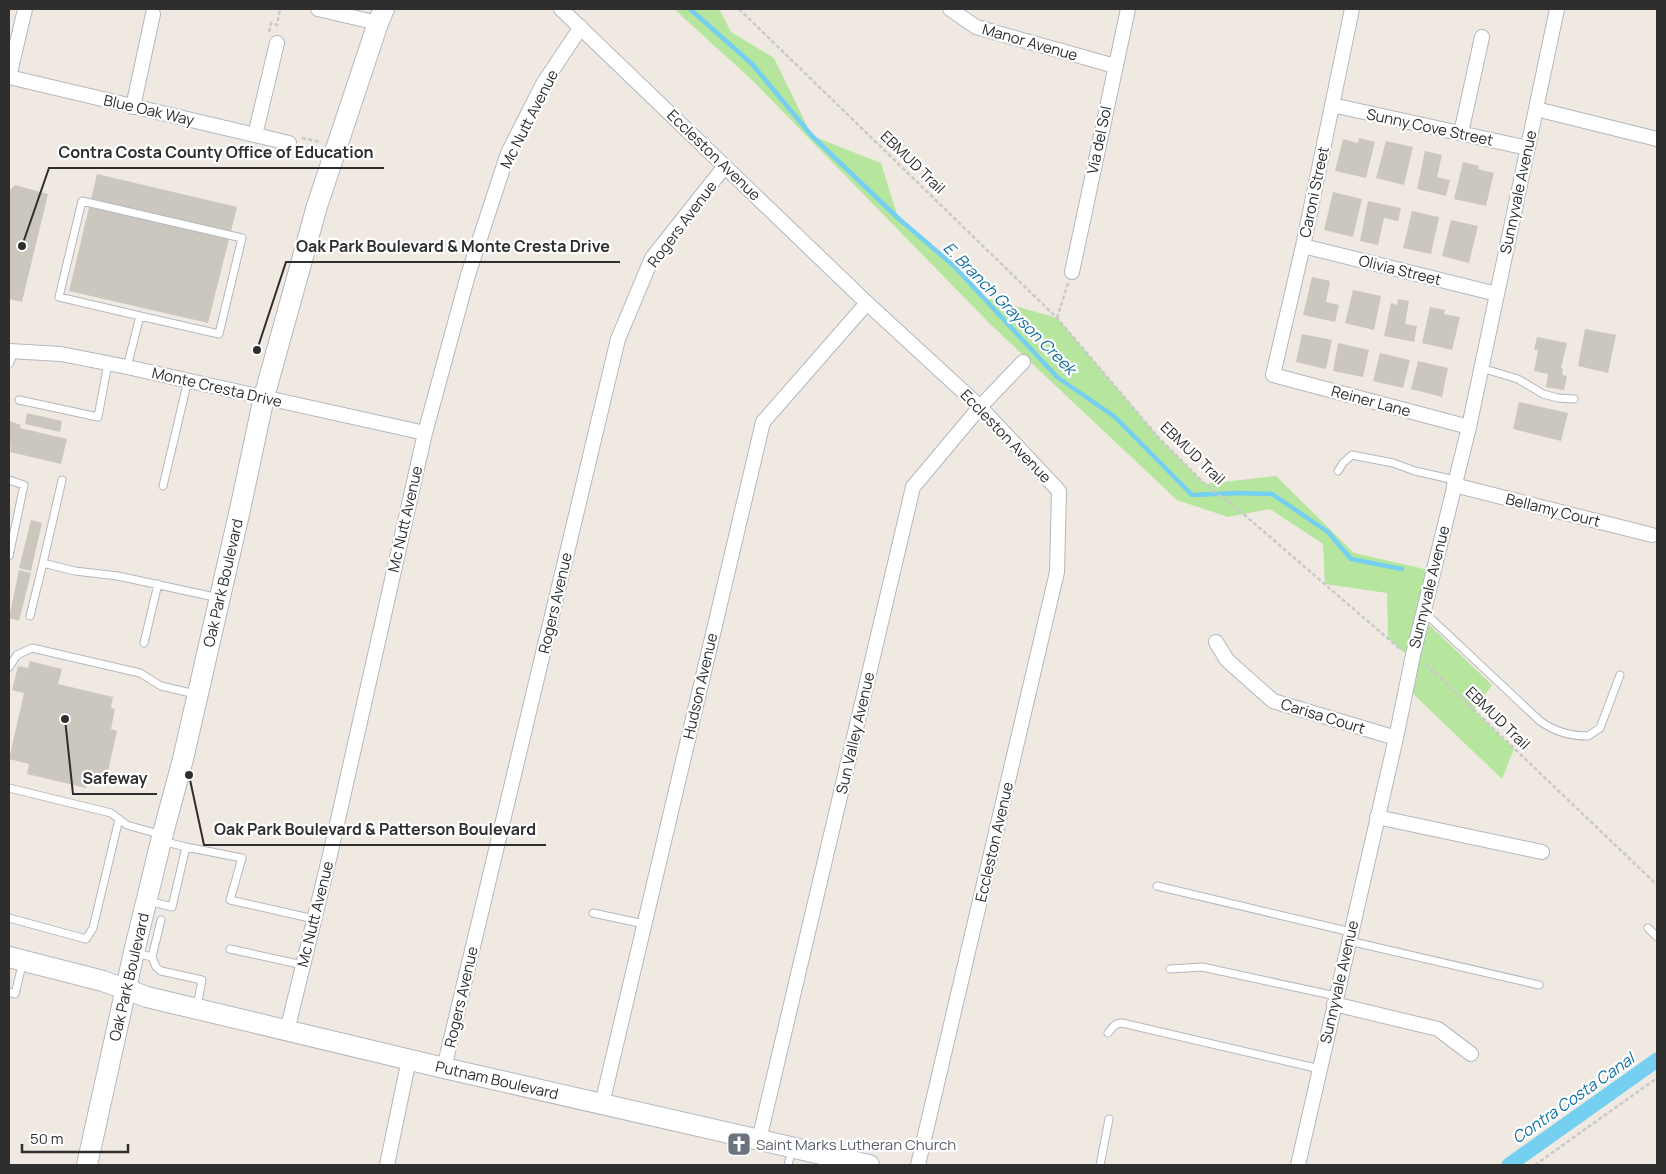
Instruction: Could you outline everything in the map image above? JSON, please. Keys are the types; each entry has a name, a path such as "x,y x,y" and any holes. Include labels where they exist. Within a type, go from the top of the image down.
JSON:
{"street":[{"path":"9,77 25,9"},
{"path":"318,9 381,16"},
{"name":"Eccleston Avenue","path":"561,9 867,303 980,407 1059,491 1057,572 918,1165"},
{"name":"Manor Avenue","path":"950,9 976,27 1115,66"},
{"name":"Via del Sol","path":"1072,272 1128,9"},
{"name":"Caroni Street","path":"1273,376 1303,246 1352,9"},
{"name":"Sunnyvale Avenue","path":"1298,1165 1396,738 1413,655 1469,427 1556,9"},
{"path":"133,107 153,14"},
{"name":"Oak Park Boulevard","path":"87,1165 126,990 143,955 146,900 183,759 264,398 317,206 381,16"},
{"name":"Mc Nutt Avenue","path":"287,1031 425,433 468,275 508,153 543,84 581,27"},
{"path":"1461,133 1482,36"},
{"path":"255,135 277,43"},
{"name":"Blue Oak Way","path":"9,77 289,143"},
{"name":"Sunny Cove Street","path":"1332,105 1527,148"},
{"path":"1536,110 1657,140"},
{"name":"Rogers Avenue","path":"444,1068 618,339 652,258 725,166"},
{"name":"Olivia Street","path":"1303,246 1497,294"},
{"name":"Hudson Avenue","path":"602,1104 763,422 867,303"},
{"name":"Monte Cresta Drive","path":"12,350 61,354 108,363 425,433"},
{"name":"Sun Valley Avenue","path":"759,1140 913,487 980,407 1022,362"},
{"name":"Reiner Lane","path":"1273,376 1469,427"},
{"name":"Bellamy Court","path":"1455,483 1652,536"},
{"name":"Carisa Court","path":"1216,642 1226,660 1273,701 1396,738"},
{"path":"1377,818 1542,852"},
{"name":"Putnam Boulevard","path":"16,959 103,981 147,997 196,1009 759,1140 790,1156 869,1165"},
{"path":"1335,1000 1438,1029 1470,1054"},
{"path":"388,1165 409,1059"}],"lane":[{"path":"82,201 242,238 219,334 140,316 60,297 82,201"},
{"path":"127,367 140,316"},
{"path":"9,364 12,350"},
{"path":"19,400 98,417 108,363"},
{"path":"1481,368 1518,379 1543,394 1558,398 1574,399"},
{"path":"163,486 188,380"},
{"path":"1338,471 1343,463 1352,455 1393,463 1455,483"},
{"path":"9,480 24,485 12,524 9,556"},
{"path":"30,616 62,480"},
{"path":"43,563 75,571 118,576 220,598"},
{"path":"144,643 158,584"},
{"path":"1424,611 1540,721 1551,729 1562,733 1588,736 1600,728 1620,675"},
{"path":"9,667 17,655 32,648 140,674 161,686 197,695"},
{"path":"9,788 111,813 127,825 186,847 242,858 230,900 314,919"},
{"path":"9,918 86,939 93,928 119,819"},
{"path":"146,900 172,907 186,847"},
{"path":"1157,886 1539,984"},
{"path":"593,913 644,924"},
{"path":"161,920 143,955 161,971 202,980 196,1009"},
{"path":"1648,928 1657,937"},
{"path":"230,949 303,965"},
{"path":"9,992 15,994 16,959"},
{"path":"1170,969 1202,967 1335,1000"},
{"path":"1108,1033 1118,1023 1122,1023 1320,1069"},
{"path":"1100,1165 1109,1119"}],"path":[{"path":"277,43 268,36 271,24 277,25 280,9"},
{"name":"EBMUD Trail","path":"739,9 1057,318 1159,438 1205,484 1241,512 1403,652 1420,658 1657,885"},
{"path":"289,143 292,136 336,148"},
{"path":"1057,318 1072,272"},
{"path":"1535,1165 1657,1078"}],"green space":[{"path":"674,9 719,9 731,32 774,58 812,136 881,163 898,218 954,266 983,297 1057,318 1159,438 1205,484 1276,476 1354,553 1433,571 1422,618 1492,685 1474,710 1514,749 1502,779 1408,689 1413,655 1403,652 1388,638 1387,593 1325,584 1323,544 1270,509 1228,517 1177,500 990,324 752,80"}],"building":[{"path":"1359,138 1375,142 1366,178 1335,171 1343,139 1358,143"},
{"path":"1386,141 1413,147 1404,185 1376,178"},
{"path":"1425,151 1442,155 1437,177 1450,180 1446,196 1417,189"},
{"path":"1463,162 1479,166 1478,169 1494,173 1486,206 1454,199"},
{"path":"97,174 237,207 208,323 69,291"},
{"path":"15,185 48,194 22,302 9,299 9,191"},
{"path":"1333,192 1362,199 1353,237 1324,230"},
{"path":"1368,201 1401,208 1398,221 1384,218 1378,245 1360,241"},
{"path":"1412,211 1439,217 1431,254 1403,248"},
{"path":"1451,220 1478,226 1469,263 1442,256"},
{"path":"1312,277 1330,281 1326,302 1339,305 1335,322 1303,315"},
{"path":"1353,290 1381,296 1374,330 1345,323"},
{"path":"1398,299 1409,301 1405,324 1417,326 1414,342 1384,336 1391,303 1397,305"},
{"path":"1430,307 1445,310 1444,314 1460,317 1452,350 1422,343"},
{"path":"1585,329 1616,335 1608,373 1578,366"},
{"path":"1302,334 1332,340 1326,369 1296,362"},
{"path":"1537,337 1567,343 1561,368 1563,369 1562,375 1567,376 1564,390 1546,387 1548,374 1534,371 1538,350 1534,350"},
{"path":"1338,343 1369,350 1363,377 1333,371"},
{"path":"1380,353 1410,360 1403,388 1373,381"},
{"path":"1418,361 1448,368 1442,397 1411,389"},
{"path":"1519,402 1568,413 1561,441 1513,429"},
{"path":"27,413 62,421 60,432 25,424"},
{"path":"9,421 21,425 20,428 67,439 61,464 10,452"},
{"path":"31,520 42,523 31,571 19,568"},
{"path":"19,570 31,573 19,621 9,618"},
{"path":"30,661 62,669 58,684 113,697 111,708 115,709 111,729 117,731 106,780 89,776 86,788 27,774 29,764 9,759 24,693 12,690 18,666 28,668"}],"waterway":[{"name":"E. Branch Grayson Creek","path":"690,9 752,64 812,136 898,218 954,266 1057,377 1115,417 1192,495 1272,494 1328,532 1351,559 1402,569"},
{"name":"Contra Costa Canal","path":"1509,1165 1657,1060"}],"place":[{"name":"Contra Costa County Office of Education","path":"22,246"},
{"name":"Oak Park Boulevard & Monte Cresta Drive","path":"257,350"},
{"name":"Safeway","path":"65,719"},
{"name":"Oak Park Boulevard & Patterson Boulevard","path":"189,775"},
{"name":"Saint Marks Lutheran Church","path":"739,1144"}]}
